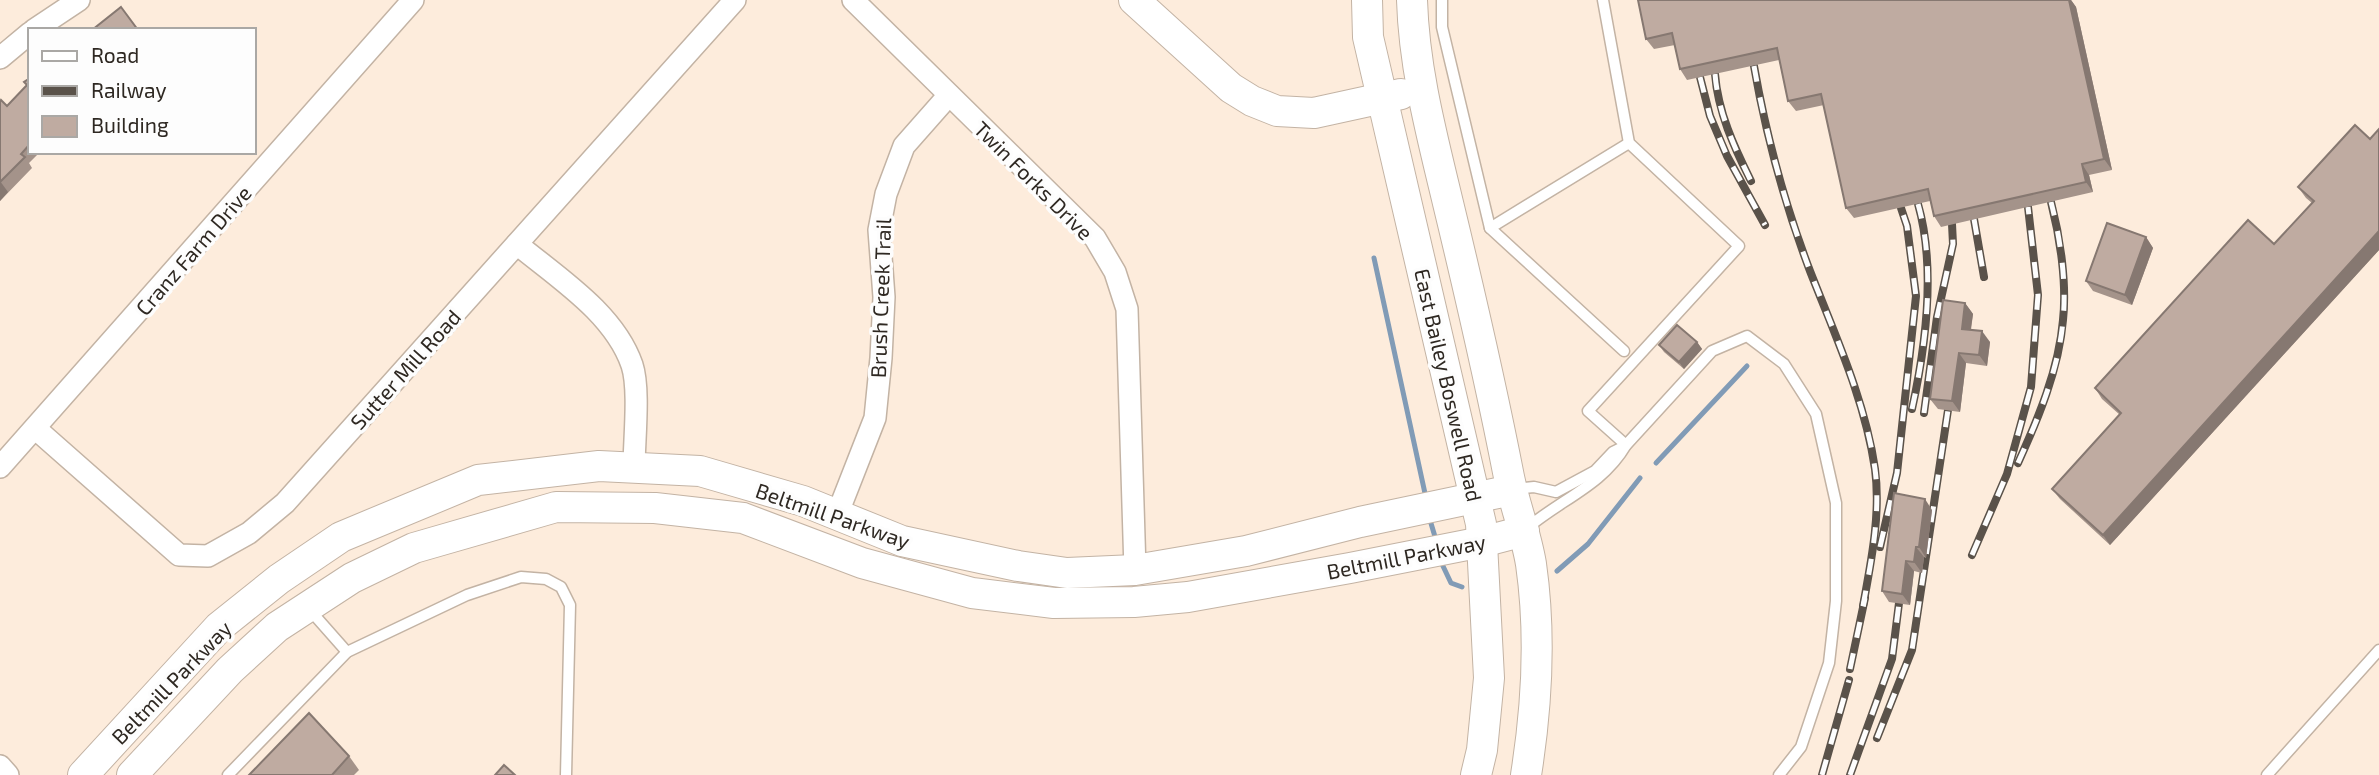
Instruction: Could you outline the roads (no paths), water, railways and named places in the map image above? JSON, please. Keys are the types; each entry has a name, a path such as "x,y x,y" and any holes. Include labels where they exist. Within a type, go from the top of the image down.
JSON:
{"street":[{"path":"37,28 79,0"},
{"name":"Cranz Farm Drive","path":"0,467 413,0"},
{"name":"Sutter Mill Road","path":"36,429 179,555 208,556 249,534 285,503 735,0"},
{"name":"Twin Forks Drive","path":"853,0 876,8 949,95 1095,238 1115,272 1126,309 1135,570"},
{"path":"1134,0 1231,88 1252,101 1277,111 1314,113 1422,90"},
{"name":"East Bailey Boswell Road","path":"1367,0 1368,37 1476,498 1482,542 1489,678 1482,750 1476,775"},
{"name":"East Bailey Boswell Road","path":"1412,0 1422,90 1493,393 1512,490 1531,563 1536,639 1534,716 1526,775"},
{"path":"0,58 28,35"},
{"name":"Brush Creek Trail","path":"838,514 875,418 884,297 879,230 886,194 904,146 949,95"},
{"path":"517,244 592,306 620,340 633,367 635,399 631,508"},
{"name":"Beltmill Parkway","path":"83,775 219,627 286,575 341,537 478,480 599,467 700,471 803,500 902,541 1018,566 1067,573 1135,570 1246,551 1360,522 1512,490"},
{"name":"Beltmill Parkway","path":"132,775 230,670 277,627 352,578 414,548 556,507 655,508 743,518 862,563 972,593 1054,603 1134,602 1252,586 1482,542 1524,531"},
{"path":"824,548 838,514"},
{"path":"1134,602 1135,570"},
{"path":"286,575 307,607"},
{"path":"0,766 8,775"}],"lane":[{"path":"1442,0 1441,27 1490,228 1624,351"},
{"path":"1602,0 1629,143 1739,246 1588,411 1626,445"},
{"path":"1490,228 1629,143"},
{"path":"1524,531 1541,516 1602,477 1626,445 1712,351 1747,335 1784,364 1816,414 1836,503 1836,601 1829,663 1801,747 1779,775"},
{"path":"1512,490 1534,487 1556,492 1595,471 1613,452 1626,445"},
{"path":"228,775 347,652 467,595 521,577 546,579 561,587 570,605 566,775"},
{"path":"307,607 347,652"},
{"path":"2267,775 2379,649"}],"waterway":[{"path":"1374,258 1426,498"},
{"path":"1656,463 1747,366"},
{"path":"1557,571 1588,544 1640,478"},
{"path":"1430,520 1436,540"},
{"path":"1442,564 1451,583 1462,587"}],"railway":[{"path":"1754,66 1784,195 1848,368 1870,443 1877,503 1863,606"},
{"path":"1715,74 1723,116 1751,181"},
{"path":"1700,77 1710,116 1727,156 1765,225"},
{"path":"2018,463 2047,393 2061,338 2063,276 2051,202"},
{"path":"1912,409 1925,333 1928,280 1927,254 1918,204"},
{"path":"1972,555 2007,474 2031,387 2038,295 2028,207"},
{"path":"1880,547 1897,473 1916,296 1907,226 1901,208"},
{"path":"1974,219 1984,277"},
{"path":"1924,413 1937,317 1953,244 1952,224"},
{"path":"1877,738 1912,650 1948,410"},
{"path":"1850,669 1865,598"},
{"path":"1850,775 1892,659 1899,603"},
{"path":"1822,775 1849,680"}]}
